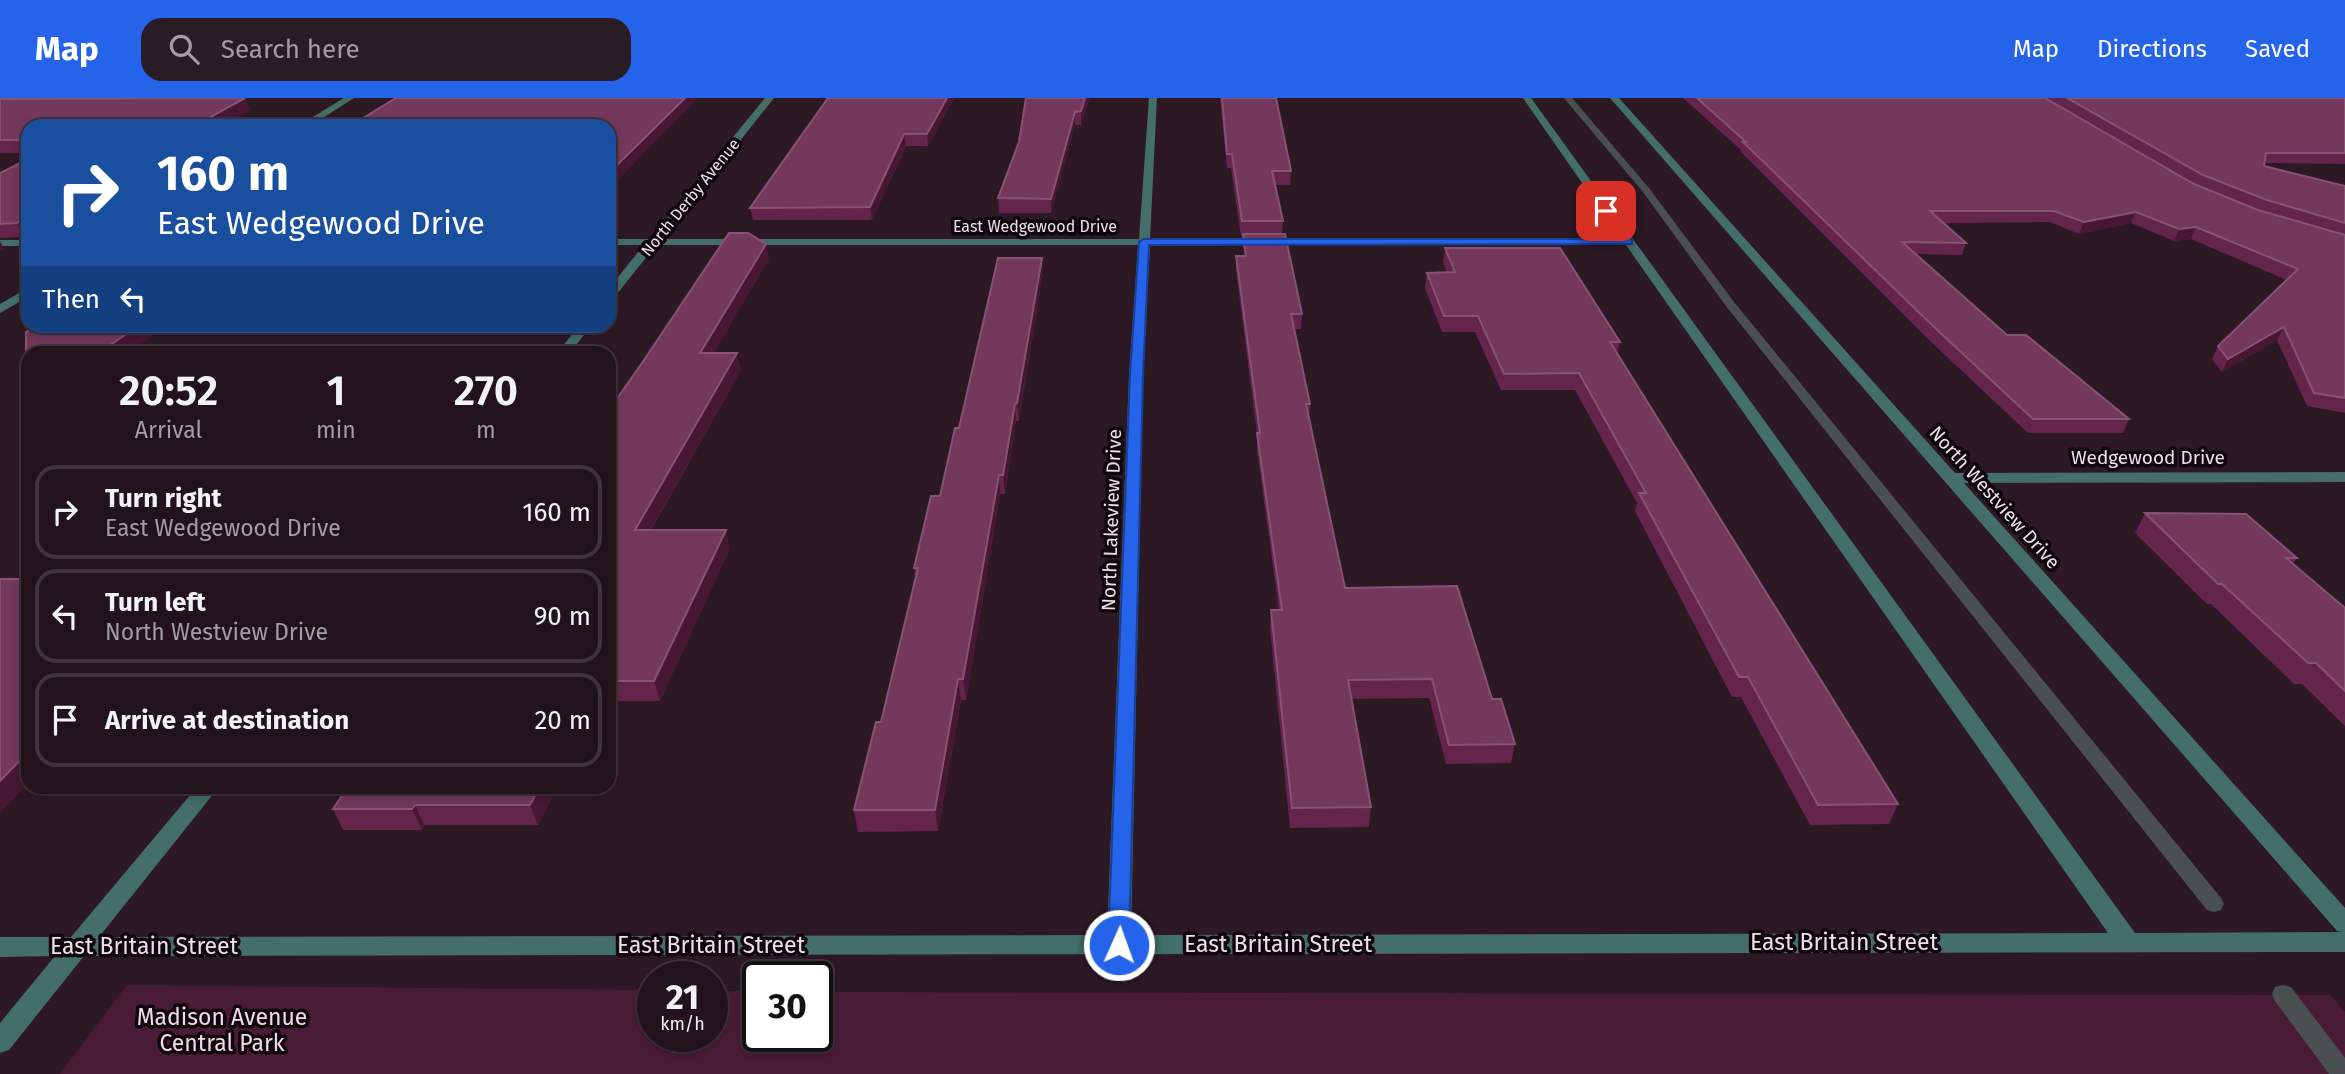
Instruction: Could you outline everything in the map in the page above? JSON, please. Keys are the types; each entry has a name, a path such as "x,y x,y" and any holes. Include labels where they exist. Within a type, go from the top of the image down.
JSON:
{"street":[{"path":"315,119 350,98"},
{"name":"North Derby Avenue","path":"616,287 770,98"},
{"name":"North Lakeview Drive","path":"1119,945 1136,375 1153,98"},
{"path":"1527,98 2127,942"},
{"name":"North Westview Drive","path":"1614,98 2345,924"},
{"name":"East Wedgewood Drive","path":"616,242 1629,242"},
{"path":"0,243 21,243"},
{"path":"0,309 21,296"},
{"name":"Wedgewood Drive","path":"1951,478 2345,477"},
{"path":"0,1042 202,794"},
{"name":"East Britain Street","path":"0,947 2345,942"}],"green space":[{"name":"Madison Avenue Central Park","path":"127,985 637,990 637,1052 728,1052 728,991 742,991 742,1052 833,1052 833,992 2330,995 2345,1012 2345,1074 60,1074"}],"building":[{"path":"245,98 207,119 21,119 21,140 0,140 0,99"},
{"path":"396,98 685,98 616,166 616,119 362,119"},
{"path":"828,98 947,98 927,134 904,134 870,207 750,208"},
{"path":"1026,98 1085,98 1081,111 1075,112 1051,199 998,198 1019,142"},
{"path":"1222,98 1276,98 1291,171 1272,171 1283,221 1242,221 1232,154 1227,154"},
{"path":"1697,98 2045,98 2194,184 2258,210 2345,235 2345,398 2314,393 2284,327 2228,359 2218,346 2298,269 2196,227 2179,229 2136,212 2084,222 2054,211 1930,211 1966,243 1902,242 2007,335 2026,335 2129,419 2033,419"},
{"path":"2067,98 2345,98 2345,153 2266,153 2264,166 2345,186 2345,223 2267,200 2203,175"},
{"path":"21,162 21,221 17,223 0,224 0,173"},
{"path":"729,233 748,233 766,244 700,353 737,353 635,530 726,530 654,681 616,681 616,400"},
{"path":"1243,234 1285,234 1302,314 1291,314 1310,404 1306,404 1345,588 1457,586 1492,699 1501,699 1515,744 1449,745 1432,679 1348,680 1371,807 1292,808 1271,610 1282,610 1236,256 1246,256"},
{"path":"1445,248 1560,248 1620,342 1610,342 1898,804 1818,805 1748,677 1739,677 1639,493 1646,493 1579,373 1504,374 1478,316 1444,316 1427,273 1455,272"},
{"path":"998,258 1042,258 1017,403 1003,475 999,475 963,679 958,679 935,810 854,810 876,722 881,722 918,568 914,568 931,496 940,496 955,428 959,428"},
{"path":"26,333 128,333 109,346 26,346"},
{"path":"2145,513 2246,514 2297,558 2286,558 2345,608 2345,691 2316,663 2308,663 2222,584 2218,584"},
{"path":"0,579 21,579 21,759 0,781"},
{"path":"343,794 536,794 530,805 415,805 412,809 333,809"}],"waterway":[{"path":"1568,98 1646,190 1730,304 2214,904"},
{"path":"2283,994 2343,1074"}],"route":[{"path":"1119,945 1136,375 1144,242 1629,242 1606,211"}]}
